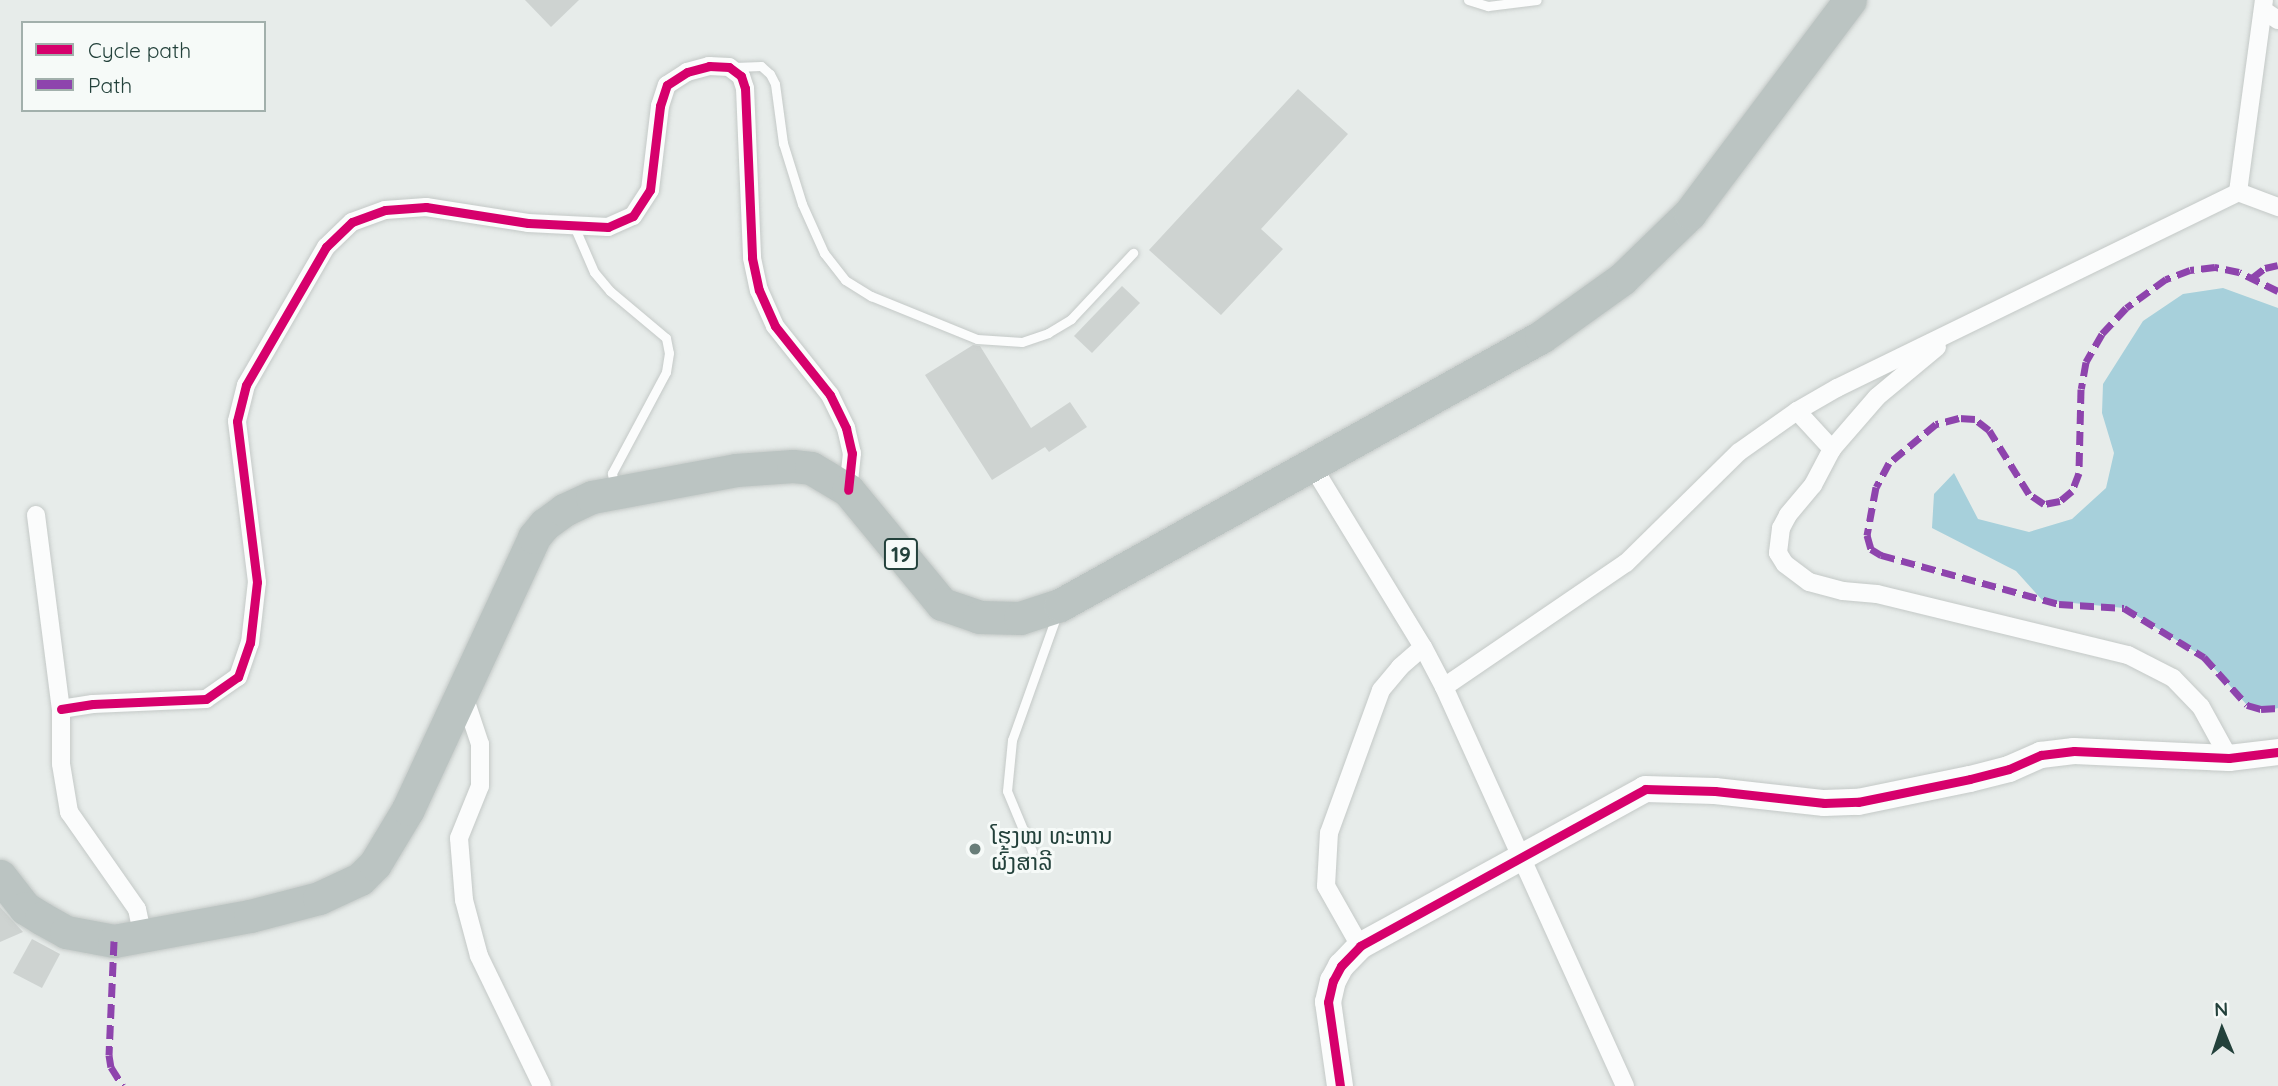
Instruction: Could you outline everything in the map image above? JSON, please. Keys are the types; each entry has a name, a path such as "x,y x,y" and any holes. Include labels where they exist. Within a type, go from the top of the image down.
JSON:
{"highway":[{"name":"19","path":"0,876 25,908 66,932 114,941 250,916 319,898 360,878 380,856 408,809 534,537 545,524 564,510 592,497 736,470 793,466 827,475 848,489 942,604 979,617 1020,618 1060,606 1313,467 1541,337 1622,279 1690,213 1850,0"}],"street":[{"path":"2238,192 2268,10"},
{"path":"61,709 93,704 206,699 238,677 250,643 257,582 237,421 246,384 326,247 352,222 385,210 426,207 528,223 608,227 633,216 650,190 660,106 667,85 687,72 709,65 729,67 741,76 746,88 752,258 759,290 775,326 830,395 846,428 852,453 848,489"},
{"path":"1444,687 1626,563 1739,452 1797,411 1959,328 2238,192 2278,207"},
{"path":"1959,328 1877,397 1832,449 1813,485 1788,515 1782,528 1778,553 1793,573 1809,582 1843,591 1877,594 2128,655 2173,678 2201,707 2229,758"},
{"path":"1797,411 1832,449"},
{"path":"1313,467 1423,647 1444,687 1519,858 1625,1086"},
{"path":"36,515 61,709 61,764 69,812 137,909 143,937"},
{"path":"1360,946 1326,886 1329,833 1381,690 1400,667 1423,647"},
{"path":"462,691 480,744 480,786 459,838 464,900 479,956 542,1086"},
{"path":"1340,1086 1328,1002 1333,981 1341,966 1360,946 1645,789 1715,791 1825,803 1858,802 2009,769 2041,755 2074,751 2229,758 2278,752"}],"lane":[{"path":"1468,0 1488,6 1537,0"},
{"path":"729,67 761,66 769,74 775,84 783,144 802,204 824,253 845,280 871,296 977,339 1022,342 1048,333 1071,319 1133,253"},
{"path":"574,226 594,272 610,291 666,338 669,353 666,372 612,472 615,492"},
{"path":"1032,850 1007,791 1012,740 1060,606"}],"water":[{"path":"2223,288 2278,308 2278,708 2274,709 2247,705 2204,657 2124,608 2042,600 2016,571 1932,528 1934,494 1954,473 1978,519 2029,532 2072,519 2106,488 2114,453 2102,413 2103,384 2143,321 2183,294"}],"building":[{"path":"525,0 579,0 551,27"},
{"path":"1298,89 1348,134 1261,229 1283,249 1221,315 1149,250"},
{"path":"1122,286 1140,303 1092,353 1074,336"},
{"path":"973,345 980,346 1031,428 1070,402 1087,427 1049,452 1045,447 992,480 925,375"},
{"path":"0,907 23,932 0,942"},
{"path":"32,939 60,954 42,988 13,973"}],"marked path":[{"path":"2252,278 2265,268 2278,265"},
{"path":"2278,291 2239,272 2215,267 2190,270 2166,279 2126,308 2102,334 2086,362 2081,389 2079,473 2072,491 2060,501 2044,504 2029,494 1989,430 1975,419 1959,418 1936,424 1889,463 1876,487 1867,535 1871,549 1881,555 2059,604 2124,608 2204,657 2247,705 2261,709 2278,708"},
{"path":"114,941 109,1055 111,1067 123,1086"}],"cycle path":[{"path":"61,709 93,704 206,699 238,677 250,643 257,582 237,421 246,385 326,247 352,222 385,210 426,207 528,223 608,227 633,216 650,190 660,106 667,85 687,72 709,66 729,67 741,76 745,88 752,258 759,290 775,326 830,395 846,428 852,453 848,490"},
{"path":"1340,1086 1328,1002 1333,981 1341,966 1360,946 1645,789 1715,791 1824,803 1858,802 2009,769 2041,755 2074,751 2229,758 2278,752"}],"place":[{"name":"ໂຮງໝ ທະຫານ ຜົ້ງສາລີ","path":"975,849"}]}
